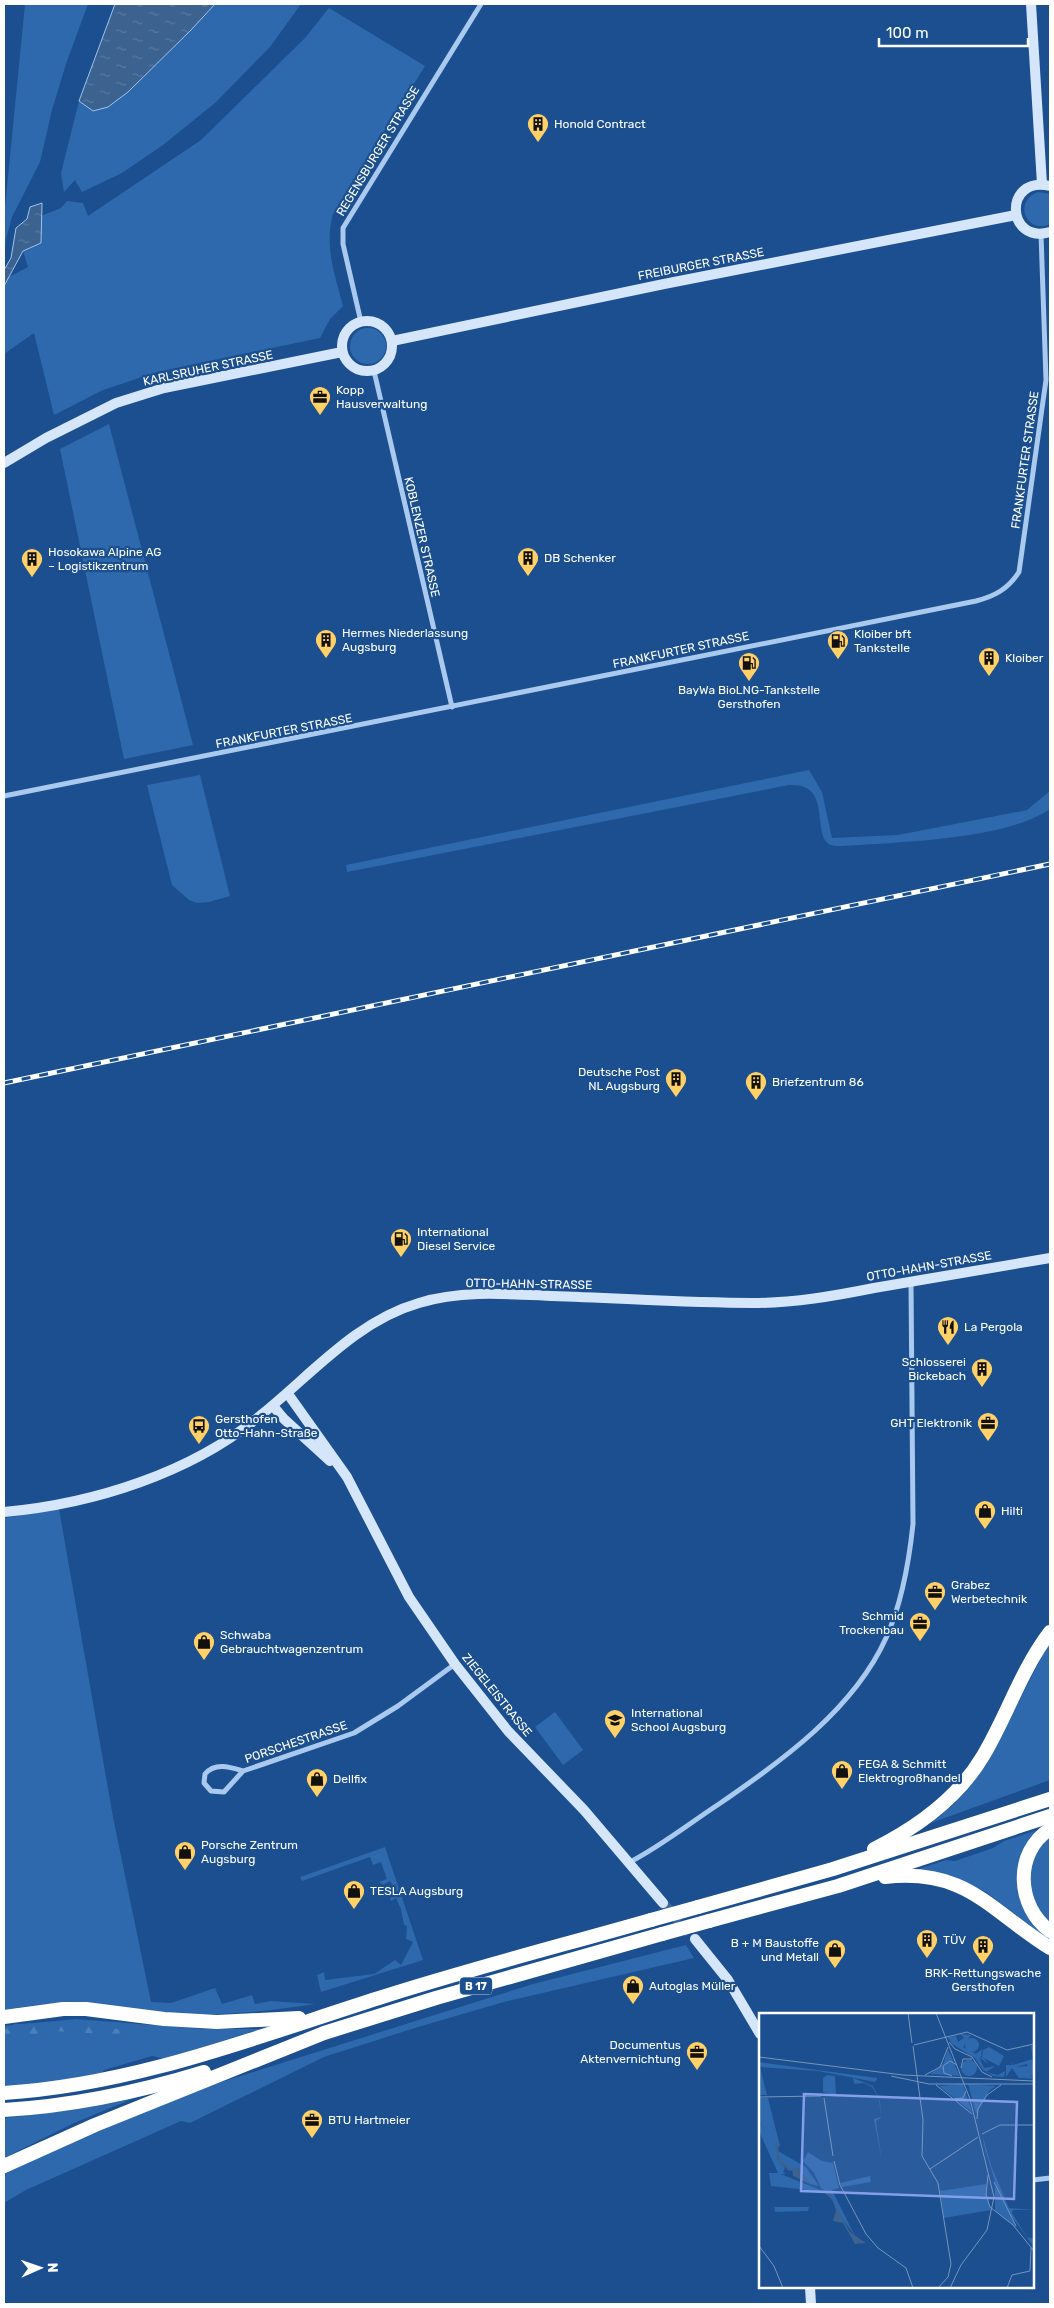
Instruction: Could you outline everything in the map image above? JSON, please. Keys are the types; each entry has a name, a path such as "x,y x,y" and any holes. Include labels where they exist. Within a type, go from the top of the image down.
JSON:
{"highway":[{"path":"833,1869 887,1842 924,1820 947,1800 982,1758 1030,1663 1050,1632"},
{"path":"833,1869 1050,1799"},
{"path":"838,1886 1050,1816"},
{"path":"1050,1829 1043,1834 1028,1857 1023,1876 1025,1895 1030,1910 1050,1932"},
{"name":"B 17","path":"4,2093 77,2085 137,2073 213,2052 432,1982 833,1869"},
{"path":"838,1886 901,1876 946,1882 979,1896 1050,1948"},
{"name":"B 17","path":"4,2110 50,2106 129,2092 293,2045 411,2005 838,1886"},
{"path":"4,2017 63,2009 86,2009 164,2019 217,2022 320,2017"},
{"path":"4,2166 95,2125 293,2045"}],"street":[{"name":"REGENSBURGER STRASSE","path":"361,322 343,244 343,228 481,4"},
{"path":"1031,4 1046,185 1033,185 1020,195 1016,203 1016,215 1021,225 1027,230 1046,233"},
{"name":"FREIBURGER STRASSE","path":"392,341 655,286 1016,215"},
{"name":"FRANKFURTER STRASSE","path":"4,796 976,601 1001,592 1012,584 1019,572 1046,380 1048,362 1046,233"},
{"path":"361,322 376,323 383,326 392,341 391,354 388,360 374,371 362,371 353,368 347,362 342,352 343,338 347,330 361,322"},
{"name":"KARLSRUHER STRASSE","path":"4,463 62,429 116,403 164,388 342,352"},
{"name":"KOBLENZER STRASSE","path":"374,371 452,707"},
{"name":"OTTO-HAHN-STRASSE","path":"4,1512 79,1499 142,1483 194,1459 217,1446 273,1406 360,1330 389,1314 432,1299 460,1295 512,1294 756,1303 818,1299 1050,1258"},
{"path":"630,1862 760,1776 820,1727 865,1673 886,1638 909,1562 913,1524 911,1282"},
{"name":"ZIEGELEISTRASSE","path":"288,1394 347,1477 410,1597 455,1664 508,1731 630,1862 663,1902"},
{"name":"ZIEGELEISTRASSE","path":"273,1406 284,1419 347,1477"},
{"name":"PORSCHESTRASSE","path":"243,1771 230,1767 214,1768 205,1774 204,1783 215,1792 224,1792 243,1771 354,1733 398,1706 455,1664"},
{"path":"695,1939 728,1980 759,2032"},
{"path":"1034,2180 1050,2178"},
{"path":"810,2288 811,2304"}],"green space":[{"path":"25,4 88,4 66,64 52,110 40,162 12,217 4,246 4,218"},
{"path":"215,4 301,4 270,47 215,103 163,145 122,173 82,192 75,180 64,192 61,173 79,101 93,110 128,92"},
{"path":"329,8 425,66 333,214 330,249 343,306 330,319 320,338 157,372 103,390 54,415 34,333 4,354 4,286 7,278 28,267 23,251 41,243 41,216 61,208 67,201 83,203 88,216 201,140 305,38"},
{"path":"1038,192 1050,194 1050,224 1042,226 1035,225 1029,221 1024,209 1030,197"},
{"path":"368,328 375,329 381,333 385,339 385,353 381,359 375,363 368,364 361,363 355,359 351,353 350,346 351,339 355,333 361,329"},
{"path":"109,424 193,745 124,759 60,449"},
{"path":"809,770 822,792 832,838 898,835 1027,810 1050,791 1050,809 1031,819 1007,827 950,838 835,846 825,840 817,800 812,792 803,786 789,785 347,872 346,865"},
{"path":"200,775 230,896 209,902 197,903 189,900 172,885 147,785"},
{"path":"59,1509 113,1817 151,2002 171,2003 215,1988 222,2004 252,1995 255,2004 271,2001 315,2004 218,2014 159,2013 80,2003 51,2004 4,2010 4,1518"},
{"path":"1050,1641 1050,1780 931,1823 956,1802 987,1763"},
{"path":"555,1712 583,1750 563,1765 535,1727"},
{"path":"1050,1826 1050,1941 986,1892 967,1883 910,1872 946,1860 955,1861 993,1848 1004,1841"},
{"path":"385,1847 423,1960 321,1992 317,1975 324,1972 325,1980 374,1974 395,1960 401,1965 413,1942 406,1939 407,1926 404,1925 401,1909 396,1898 391,1901 390,1898 397,1894 390,1881 383,1885 379,1882 387,1879 381,1862 373,1865 370,1857 302,1881 300,1877"},
{"path":"686,1945 694,1958 504,2002 324,2057 190,2123 181,2121 26,2190 4,2203 4,2174 109,2124 212,2085 533,1984"},
{"path":"76,2019 204,2029 260,2029 165,2059 152,2056 104,2070 100,2076 4,2087 4,2026"},
{"path":"81,2022 138,2033 105,2034 55,2031 4,2039 4,2030 15,2024"},
{"path":"132,2099 74,2123 4,2158 4,2118 72,2110"}],"water":[{"path":"115,4 215,4 128,92 108,107 93,111 79,101"},
{"path":"42,203 41,243 23,251 4,286 4,270 11,258 16,228 27,219 30,207"}],"tunnel":[{"path":"663,1903 695,1939"}],"railway":[{"path":"4,1083 1050,864"}],"place":[{"name":"Honold Contract","path":"538,143"},
{"name":"Kopp Hausverwaltung","path":"320,416"},
{"name":"DB Schenker","path":"528,577"},
{"name":"Hosokawa Alpine AG – Logistikzentrum","path":"32,578"},
{"name":"Hermes Niederlassung Augsburg","path":"326,659"},
{"name":"Kloiber bft Tankstelle","path":"838,660"},
{"name":"Kloiber","path":"989,677"},
{"name":"BayWa BioLNG-Tankstelle Gersthofen","path":"749,682"},
{"name":"Deutsche Post NL Augsburg","path":"676,1098"},
{"name":"Briefzentrum 86","path":"756,1101"},
{"name":"International Diesel Service","path":"401,1258"},
{"name":"La Pergola","path":"948,1346"},
{"name":"Schlosserei Bickebach","path":"982,1388"},
{"name":"GHT Elektronik","path":"988,1442"},
{"name":"Gersthofen Otto-Hahn-Straße","path":"199,1445"},
{"name":"Hilti","path":"985,1530"},
{"name":"Grabez Werbetechnik","path":"935,1611"},
{"name":"Schmid Trockenbau","path":"920,1642"},
{"name":"Schwaba Gebrauchtwagenzentrum","path":"204,1661"},
{"name":"International School Augsburg","path":"615,1739"},
{"name":"FEGA & Schmitt Elektrogroßhandel","path":"842,1790"},
{"name":"Dellfix","path":"317,1798"},
{"name":"Porsche Zentrum Augsburg","path":"185,1871"},
{"name":"TESLA Augsburg","path":"354,1910"},
{"name":"TÜV","path":"927,1959"},
{"name":"BRK-Rettungswache Gersthofen","path":"983,1965"},
{"name":"B + M Baustoffe und Metall","path":"835,1969"},
{"name":"Autoglas Müller","path":"633,2005"},
{"name":"Documentus Aktenvernichtung","path":"697,2071"},
{"name":"BTU Hartmeier","path":"312,2139"}]}
